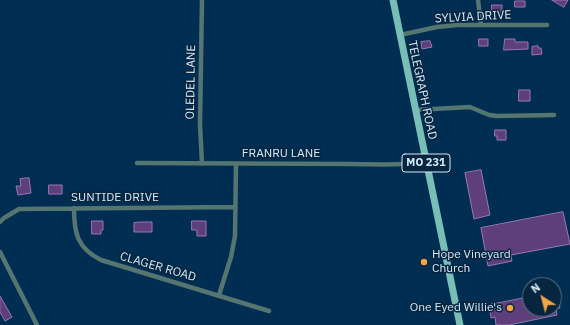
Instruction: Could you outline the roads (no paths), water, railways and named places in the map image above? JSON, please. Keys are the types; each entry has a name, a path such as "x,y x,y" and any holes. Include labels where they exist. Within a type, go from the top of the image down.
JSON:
{"main road":[{"name":"TELEGRAPH ROAD","path":"393,0 460,325"}],"street":[{"name":"OLEDEL LANE","path":"202,0 200,124 202,164"},
{"path":"478,0 481,25"},
{"name":"SYLVIA DRIVE","path":"400,35 437,27 547,25"},
{"path":"415,110 470,107 489,115 497,116 554,115"},
{"name":"FRANRU LANE","path":"137,163 397,165 426,162"},
{"path":"219,295 231,257 235,236 236,164"},
{"name":"SUNTIDE DRIVE","path":"0,222 19,209 235,207"},
{"name":"CLAGER ROAD","path":"74,208 74,225 78,239 91,255 101,260 269,311"},
{"path":"0,252 37,325"}],"place":[{"name":"Hope Vineyard Church","path":"424,262"},
{"name":"One Eyed Willie's","path":"510,308"}]}
